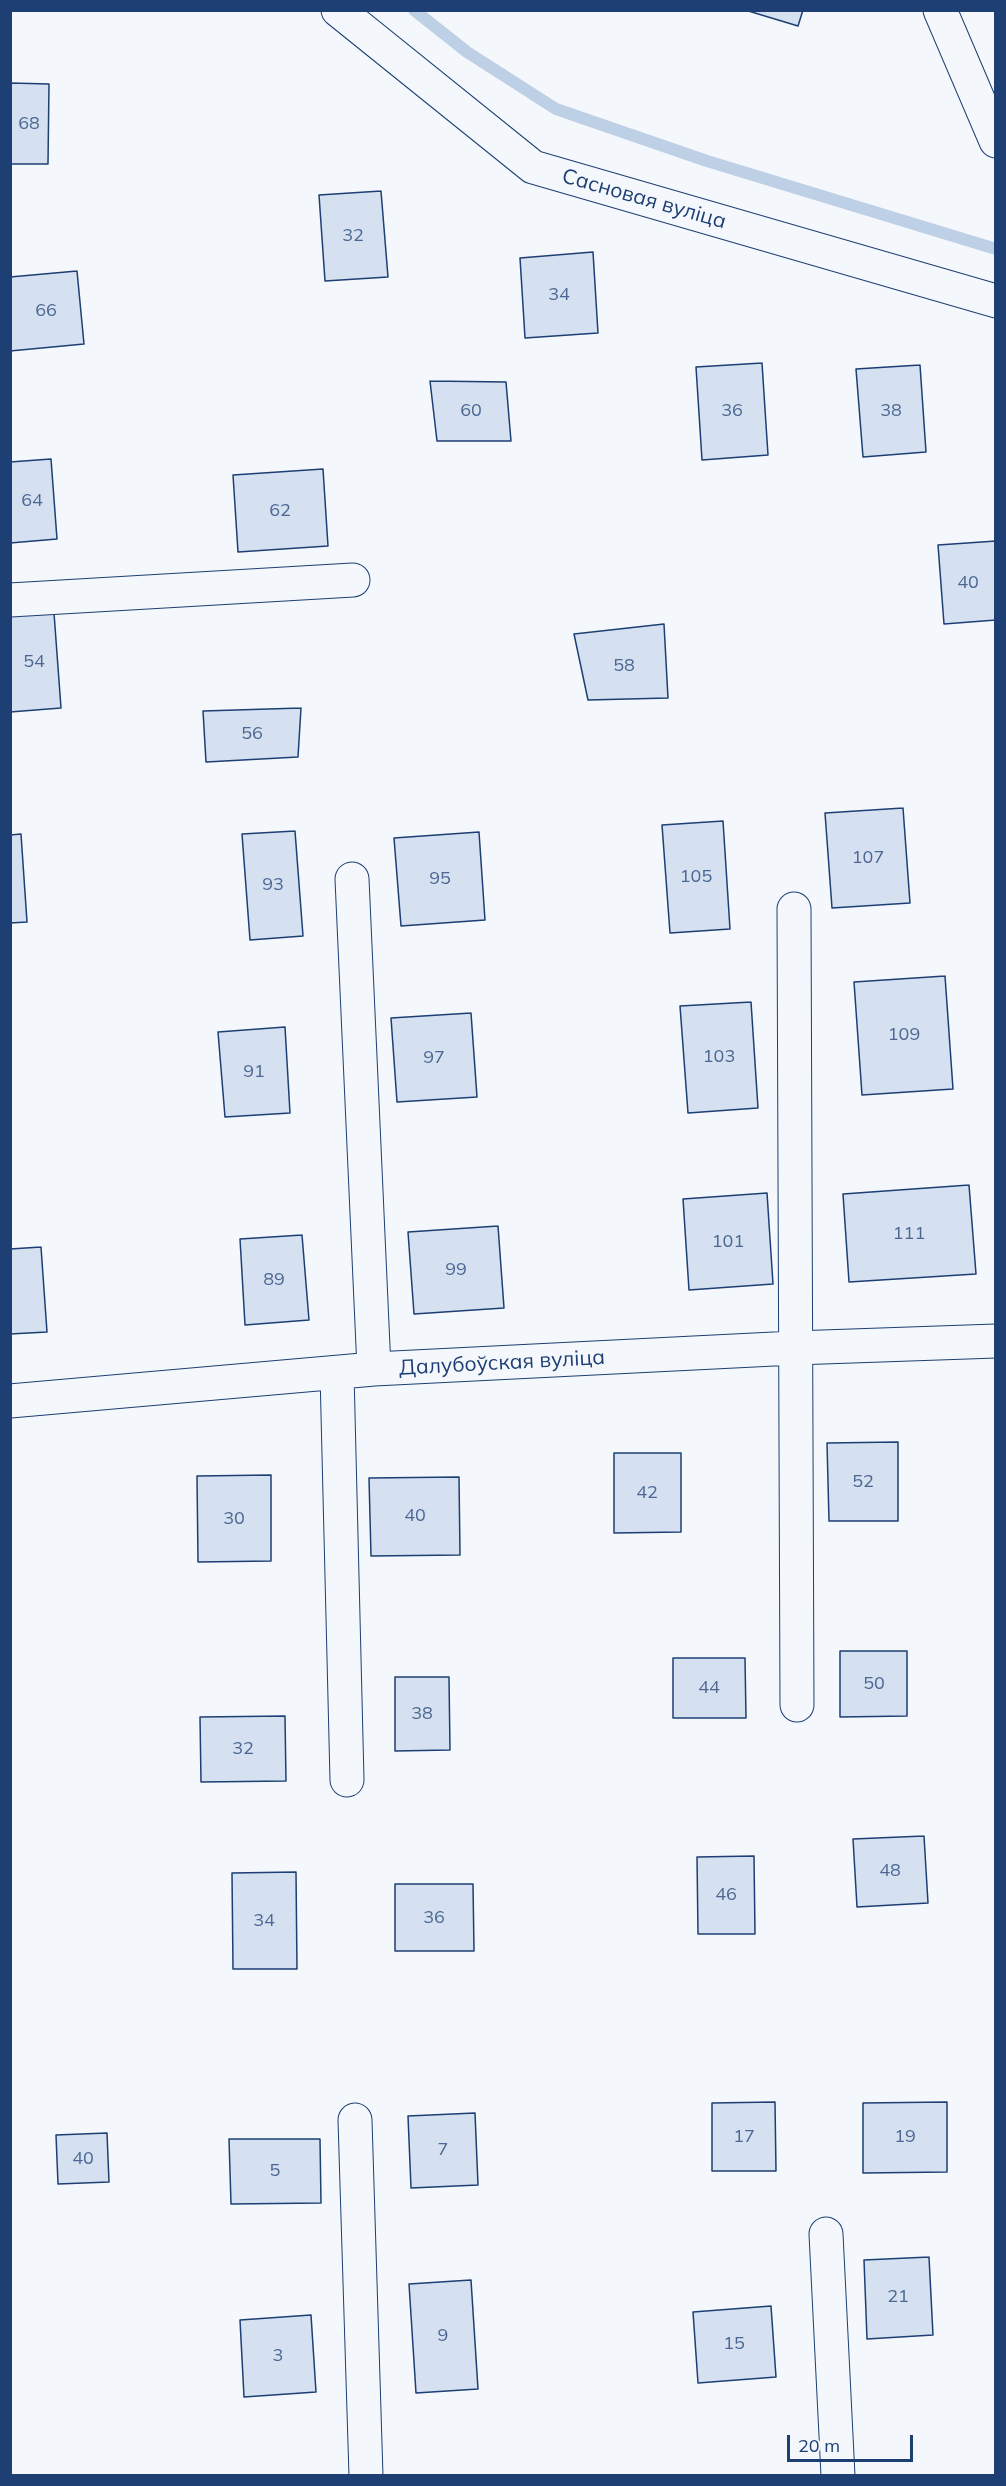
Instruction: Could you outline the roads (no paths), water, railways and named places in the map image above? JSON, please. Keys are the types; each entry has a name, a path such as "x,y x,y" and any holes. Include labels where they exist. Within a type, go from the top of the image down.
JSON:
{"street":[{"name":"Сасновая вуліца","path":"338,10 533,167 996,301"},
{"path":"940,10 996,141"},
{"path":"10,600 353,580"},
{"path":"352,879 374,1369"},
{"path":"794,909 797,1705"},
{"name":"Далубоўская вуліца","path":"10,1401 374,1369 794,1348 996,1341"},
{"path":"337,1373 347,1780"},
{"path":"355,2120 366,2475"},
{"path":"825,2234 838,2475"}],"waterway":[{"path":"414,10 467,52 556,109 707,161 996,249"}]}
